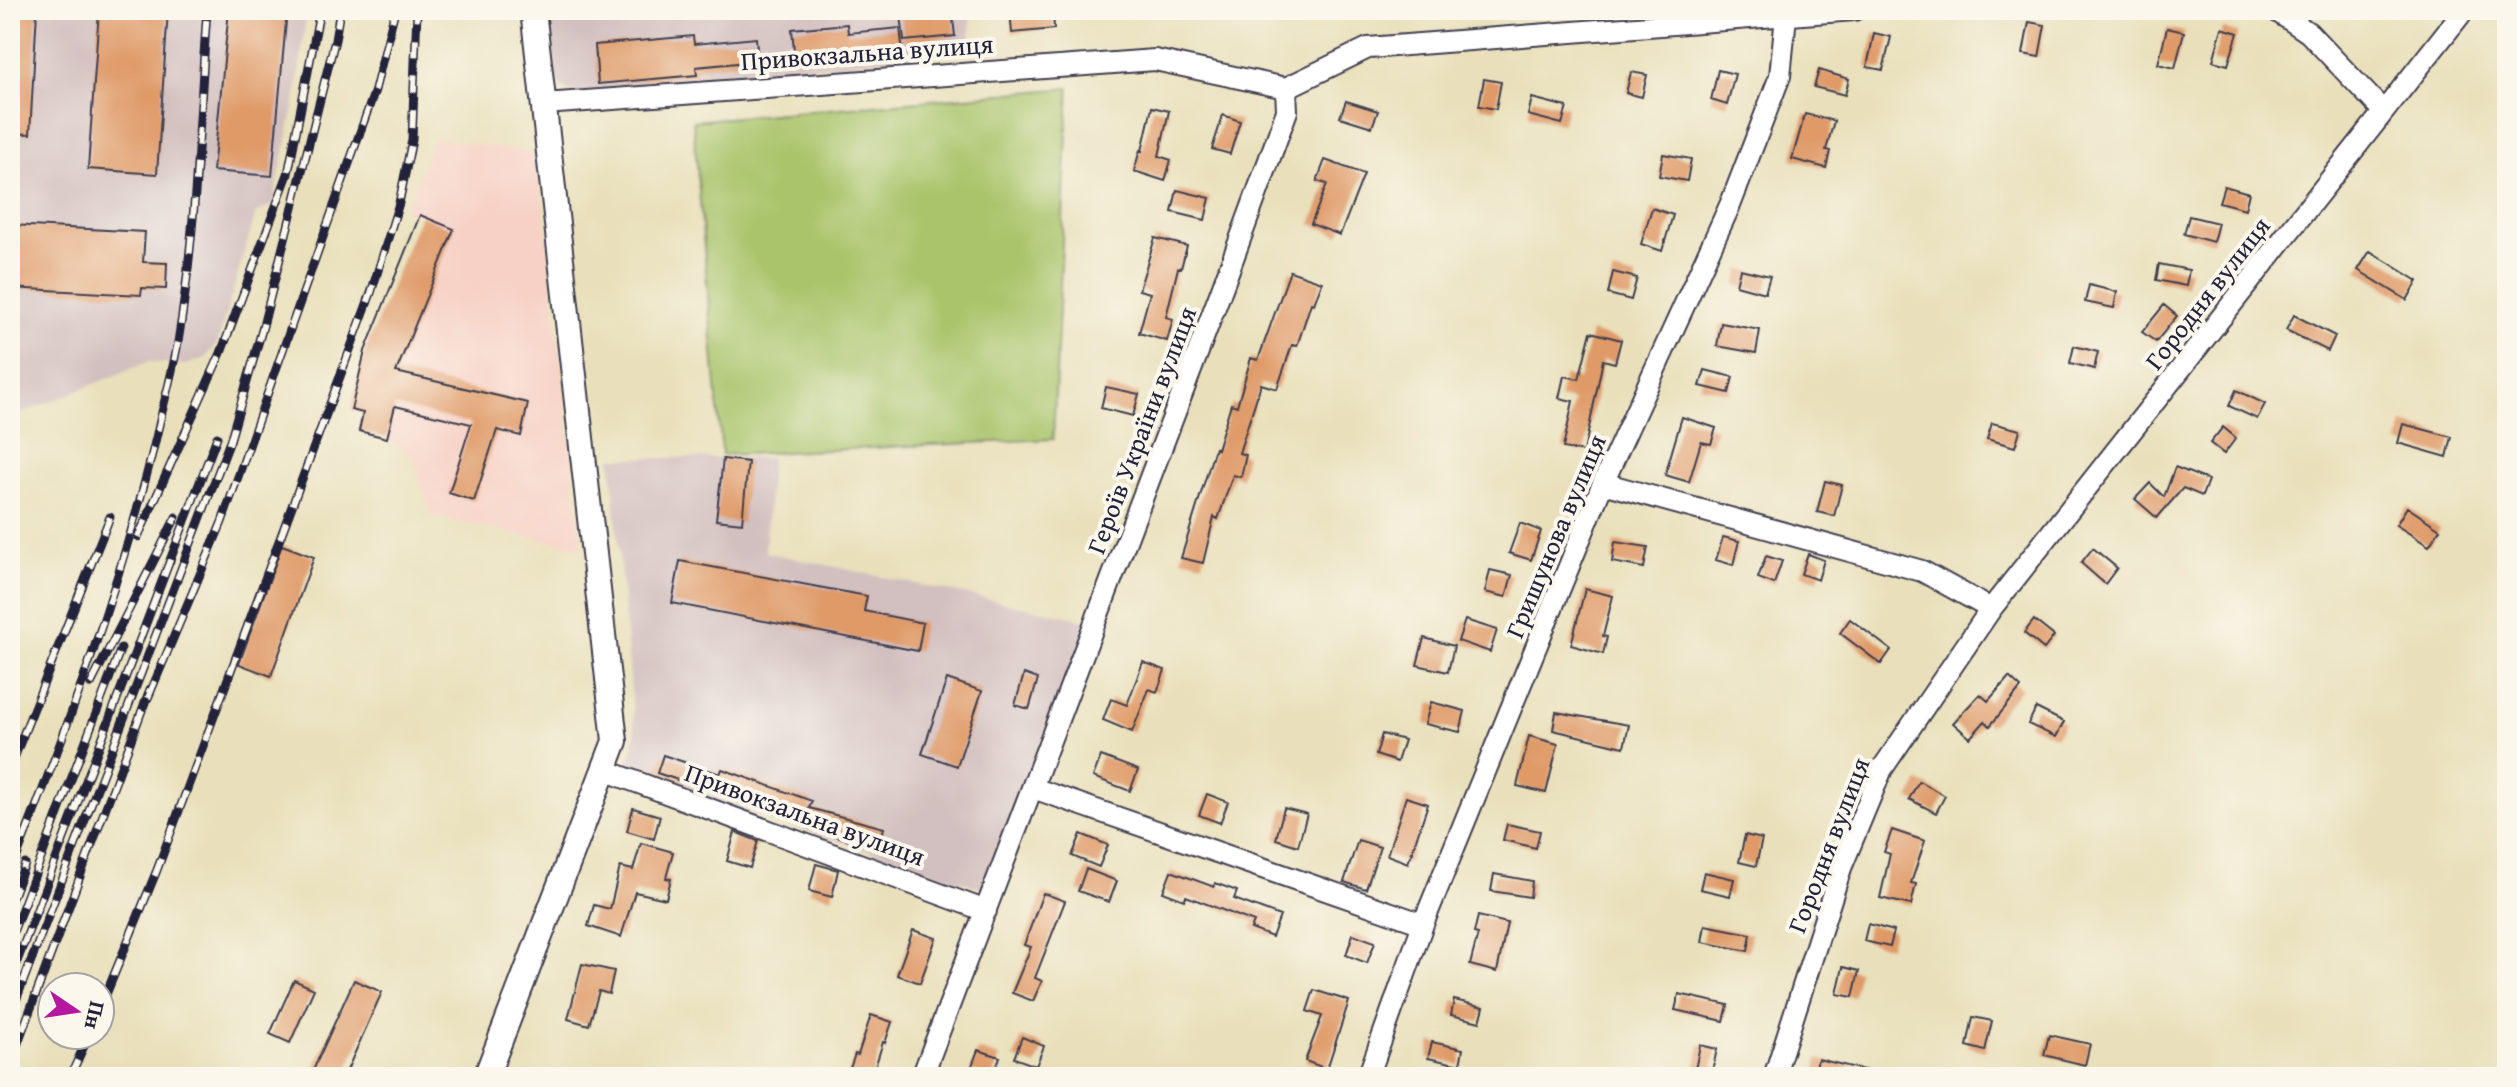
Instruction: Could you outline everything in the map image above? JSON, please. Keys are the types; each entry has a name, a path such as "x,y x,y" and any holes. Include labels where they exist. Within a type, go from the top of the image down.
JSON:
{"street":[{"path":"486,1077 615,741 533,10"},
{"path":"1286,88 1368,48 1854,10"},
{"path":"2275,10 2309,33 2383,111"},
{"name":"Городня вулиця","path":"1774,1077 1841,868 1882,769 1991,609 2464,10"},
{"name":"Гришунова вулиця","path":"1368,1077 1423,924 1603,483 1731,203 1780,76 1786,16"},
{"name":"Привокзальна вулиця","path":"544,104 1155,60 1286,88"},
{"name":"Героїв України вулиця","path":"922,1077 1287,111 1286,88"},
{"path":"1603,483 1922,571 1991,609"},
{"name":"Привокзальна вулиця","path":"604,770 986,911"},
{"path":"1033,788 1423,924"}],"shaded area":[{"path":"10,10 307,10 295,102 273,204 256,213 217,344 205,358 186,365 148,362 10,418"},
{"path":"549,10 970,10 971,50 573,94 561,87 554,76"},
{"path":"434,138 537,154 582,548 431,516 413,458 387,438 359,431 362,413 351,410 365,351 420,216 405,211"},
{"path":"611,458 771,458 765,552 1091,621 985,889 627,772 635,735"}],"green space":[{"path":"1069,88 1053,439 722,455 693,121"}],"building":[{"path":"10,10 37,10 30,134 10,133"},
{"path":"99,10 168,10 157,174 88,169"},
{"path":"229,10 287,10 272,176 213,171"},
{"path":"952,10 955,36 904,41 901,14"},
{"path":"1010,10 1053,10 1054,29 1012,33"},
{"path":"2029,22 2045,25 2039,57 2023,54"},
{"path":"847,24 848,33 900,28 903,53 795,61 792,29"},
{"path":"2167,28 2184,32 2175,68 2158,64"},
{"path":"2222,28 2238,33 2228,65 2213,61"},
{"path":"1874,33 1891,37 1883,70 1867,67"},
{"path":"693,36 694,44 756,38 758,61 696,67 697,75 598,84 595,45"},
{"path":"1718,70 1735,74 1727,105 1711,100"},
{"path":"1819,70 1849,79 1845,95 1814,87"},
{"path":"1631,72 1647,75 1642,97 1626,93"},
{"path":"1484,79 1501,82 1496,109 1479,106"},
{"path":"1532,98 1567,107 1562,124 1528,115"},
{"path":"1346,101 1378,111 1372,127 1340,117"},
{"path":"1152,107 1169,111 1159,156 1171,160 1165,181 1134,171"},
{"path":"1805,114 1834,121 1826,150 1830,151 1826,168 1792,159"},
{"path":"1223,115 1240,121 1230,154 1212,149"},
{"path":"1663,154 1691,159 1687,181 1659,176"},
{"path":"1325,160 1364,174 1340,235 1311,224 1327,184 1317,181"},
{"path":"2224,186 2249,193 2245,209 2219,202"},
{"path":"1177,190 1210,198 1205,220 1172,212"},
{"path":"1652,208 1673,215 1662,251 1641,244"},
{"path":"420,215 454,229 396,372 528,403 521,436 497,430 474,501 449,493 471,424 395,406 387,438 359,431 363,413 351,410 365,351"},
{"path":"2189,216 2218,223 2213,242 2184,234"},
{"path":"10,225 145,232 143,262 167,263 166,289 142,288 141,295 10,288"},
{"path":"1155,238 1187,246 1166,317 1173,319 1167,341 1139,333 1150,293 1139,290"},
{"path":"2370,251 2418,281 2407,300 2358,270"},
{"path":"2159,264 2189,270 2186,286 2156,280"},
{"path":"1740,269 1770,276 1765,293 1736,285"},
{"path":"1290,271 1322,282 1314,304 1311,303 1297,346 1292,345 1277,389 1261,384 1239,453 1246,455 1241,477 1233,475 1218,519 1214,517 1203,563 1181,558 1231,404 1237,406 1251,358 1258,360"},
{"path":"1613,272 1637,278 1631,300 1608,294"},
{"path":"2089,285 2117,292 2114,308 2085,302"},
{"path":"2164,305 2177,316 2156,342 2142,332"},
{"path":"2294,315 2335,336 2328,351 2286,330"},
{"path":"1721,323 1760,330 1756,353 1717,346"},
{"path":"1591,332 1621,340 1615,363 1603,360 1584,452 1563,448 1573,401 1559,398 1564,376 1579,379"},
{"path":"2074,346 2098,352 2094,369 2070,363"},
{"path":"1705,370 1733,377 1729,393 1700,386"},
{"path":"1106,387 1139,394 1133,416 1101,408"},
{"path":"2236,390 2265,404 2257,419 2229,406"},
{"path":"1682,417 1716,428 1711,444 1701,442 1689,482 1665,475"},
{"path":"1992,423 2020,430 2015,447 1987,439"},
{"path":"2403,424 2452,437 2447,457 2398,443"},
{"path":"2223,427 2236,438 2224,454 2210,443"},
{"path":"723,459 748,462 742,523 716,520"},
{"path":"2175,467 2208,480 2202,496 2183,488 2157,518 2135,499 2150,483 2164,497"},
{"path":"1825,481 1842,485 1834,516 1817,512"},
{"path":"2407,507 2440,529 2429,546 2396,525"},
{"path":"1520,523 1541,531 1531,560 1509,553"},
{"path":"1723,537 1739,541 1733,565 1716,560"},
{"path":"1615,542 1648,547 1644,568 1612,562"},
{"path":"282,545 314,557 271,676 239,664"},
{"path":"2093,548 2117,568 2105,584 2081,563"},
{"path":"1808,554 1824,560 1818,580 1801,574"},
{"path":"1766,556 1782,561 1774,584 1758,578"},
{"path":"680,561 867,596 864,611 923,623 918,651 672,603"},
{"path":"1490,570 1512,575 1506,597 1485,592"},
{"path":"1585,589 1613,596 1603,636 1607,637 1603,654 1571,645"},
{"path":"1850,619 1891,650 1881,664 1840,633"},
{"path":"1465,620 1497,630 1490,652 1458,641"},
{"path":"2034,620 2054,636 2044,649 2024,633"},
{"path":"1424,638 1454,646 1448,672 1417,665"},
{"path":"1143,662 1165,670 1157,692 1149,689 1132,732 1103,720 1111,699 1127,705"},
{"path":"1024,674 1038,679 1029,709 1015,705"},
{"path":"2009,677 2021,688 1990,726 1985,721 1970,738 1953,723 1980,694 1988,701"},
{"path":"947,679 982,691 957,766 922,754"},
{"path":"1431,702 1465,711 1460,732 1425,724"},
{"path":"2036,708 2064,722 2056,737 2028,724"},
{"path":"1556,712 1629,725 1624,747 1553,730"},
{"path":"1382,734 1404,740 1397,762 1376,755"},
{"path":"1529,736 1558,744 1546,793 1517,786"},
{"path":"663,755 720,774 722,769 812,801 809,808 884,828 879,848 808,828 809,824 657,773"},
{"path":"1101,756 1138,770 1130,791 1093,777"},
{"path":"1919,781 1945,796 1936,813 1909,799"},
{"path":"1207,794 1228,802 1220,823 1199,815"},
{"path":"1406,797 1428,804 1408,863 1387,855"},
{"path":"633,808 660,816 654,839 627,831"},
{"path":"1284,808 1307,814 1298,846 1276,839"},
{"path":"1507,824 1540,831 1536,848 1503,840"},
{"path":"1892,830 1925,841 1911,883 1916,884 1911,905 1880,898 1890,854 1884,852"},
{"path":"735,832 758,841 750,868 727,861"},
{"path":"1081,834 1108,845 1099,867 1072,856"},
{"path":"1745,835 1762,839 1756,866 1739,862"},
{"path":"1358,840 1380,847 1366,889 1344,882"},
{"path":"641,843 673,852 666,878 671,879 666,899 635,892 621,937 588,926 594,905 610,909 620,867 633,870"},
{"path":"816,864 838,870 832,897 809,891"},
{"path":"1086,869 1117,881 1109,902 1078,891"},
{"path":"1171,871 1214,887 1215,883 1237,891 1234,899 1280,916 1272,937 1251,929 1254,922 1186,896 1184,900 1163,892"},
{"path":"1704,872 1734,879 1730,896 1700,889"},
{"path":"1494,874 1532,881 1530,897 1491,891"},
{"path":"1043,893 1065,901 1035,978 1042,981 1033,1001 1012,993 1031,947 1024,945"},
{"path":"1478,916 1507,923 1497,972 1470,965 1478,934 1474,933"},
{"path":"1868,924 1894,931 1890,947 1864,941"},
{"path":"1705,925 1751,934 1748,951 1702,942"},
{"path":"913,930 936,938 920,983 897,975"},
{"path":"1353,934 1375,942 1367,963 1346,955"},
{"path":"582,964 614,971 609,994 599,991 589,1025 568,1019"},
{"path":"1843,967 1859,971 1853,997 1837,994"},
{"path":"294,980 314,989 290,1043 270,1034"},
{"path":"354,980 382,992 344,1077 310,1077"},
{"path":"1314,990 1349,1001 1327,1069 1305,1061 1322,1016 1307,1011"},
{"path":"1679,994 1728,1005 1724,1021 1675,1010"},
{"path":"1454,1000 1484,1007 1480,1022 1451,1015"},
{"path":"871,1015 892,1022 872,1077 847,1077 855,1054 858,1055"},
{"path":"1973,1017 1992,1021 1985,1051 1967,1046"},
{"path":"2049,1035 2090,1044 2085,1065 2044,1055"},
{"path":"1022,1037 1044,1046 1036,1066 1014,1058"},
{"path":"1432,1042 1463,1049 1460,1065 1428,1058"},
{"path":"1700,1045 1717,1049 1711,1077 1694,1075"},
{"path":"978,1050 1000,1057 993,1077 970,1071"},
{"path":"1818,1059 1868,1071 1867,1077 1814,1077"}],"railway":[{"path":"10,874 73,708 111,596 145,482 174,363 193,218 207,10"},
{"path":"138,537 221,353 288,174 320,10"},
{"path":"10,1016 230,441 262,330 340,10"},
{"path":"148,698 222,522 375,90 395,10"},
{"path":"116,971 157,870 371,293 399,203 412,140 417,10"},
{"path":"10,980 217,437"},
{"path":"10,768 110,517"},
{"path":"91,684 176,517"},
{"path":"10,940 121,648"},
{"path":"10,1064 150,689"},
{"path":"10,903 25,864"},
{"path":"70,1077 82,1051"}]}
